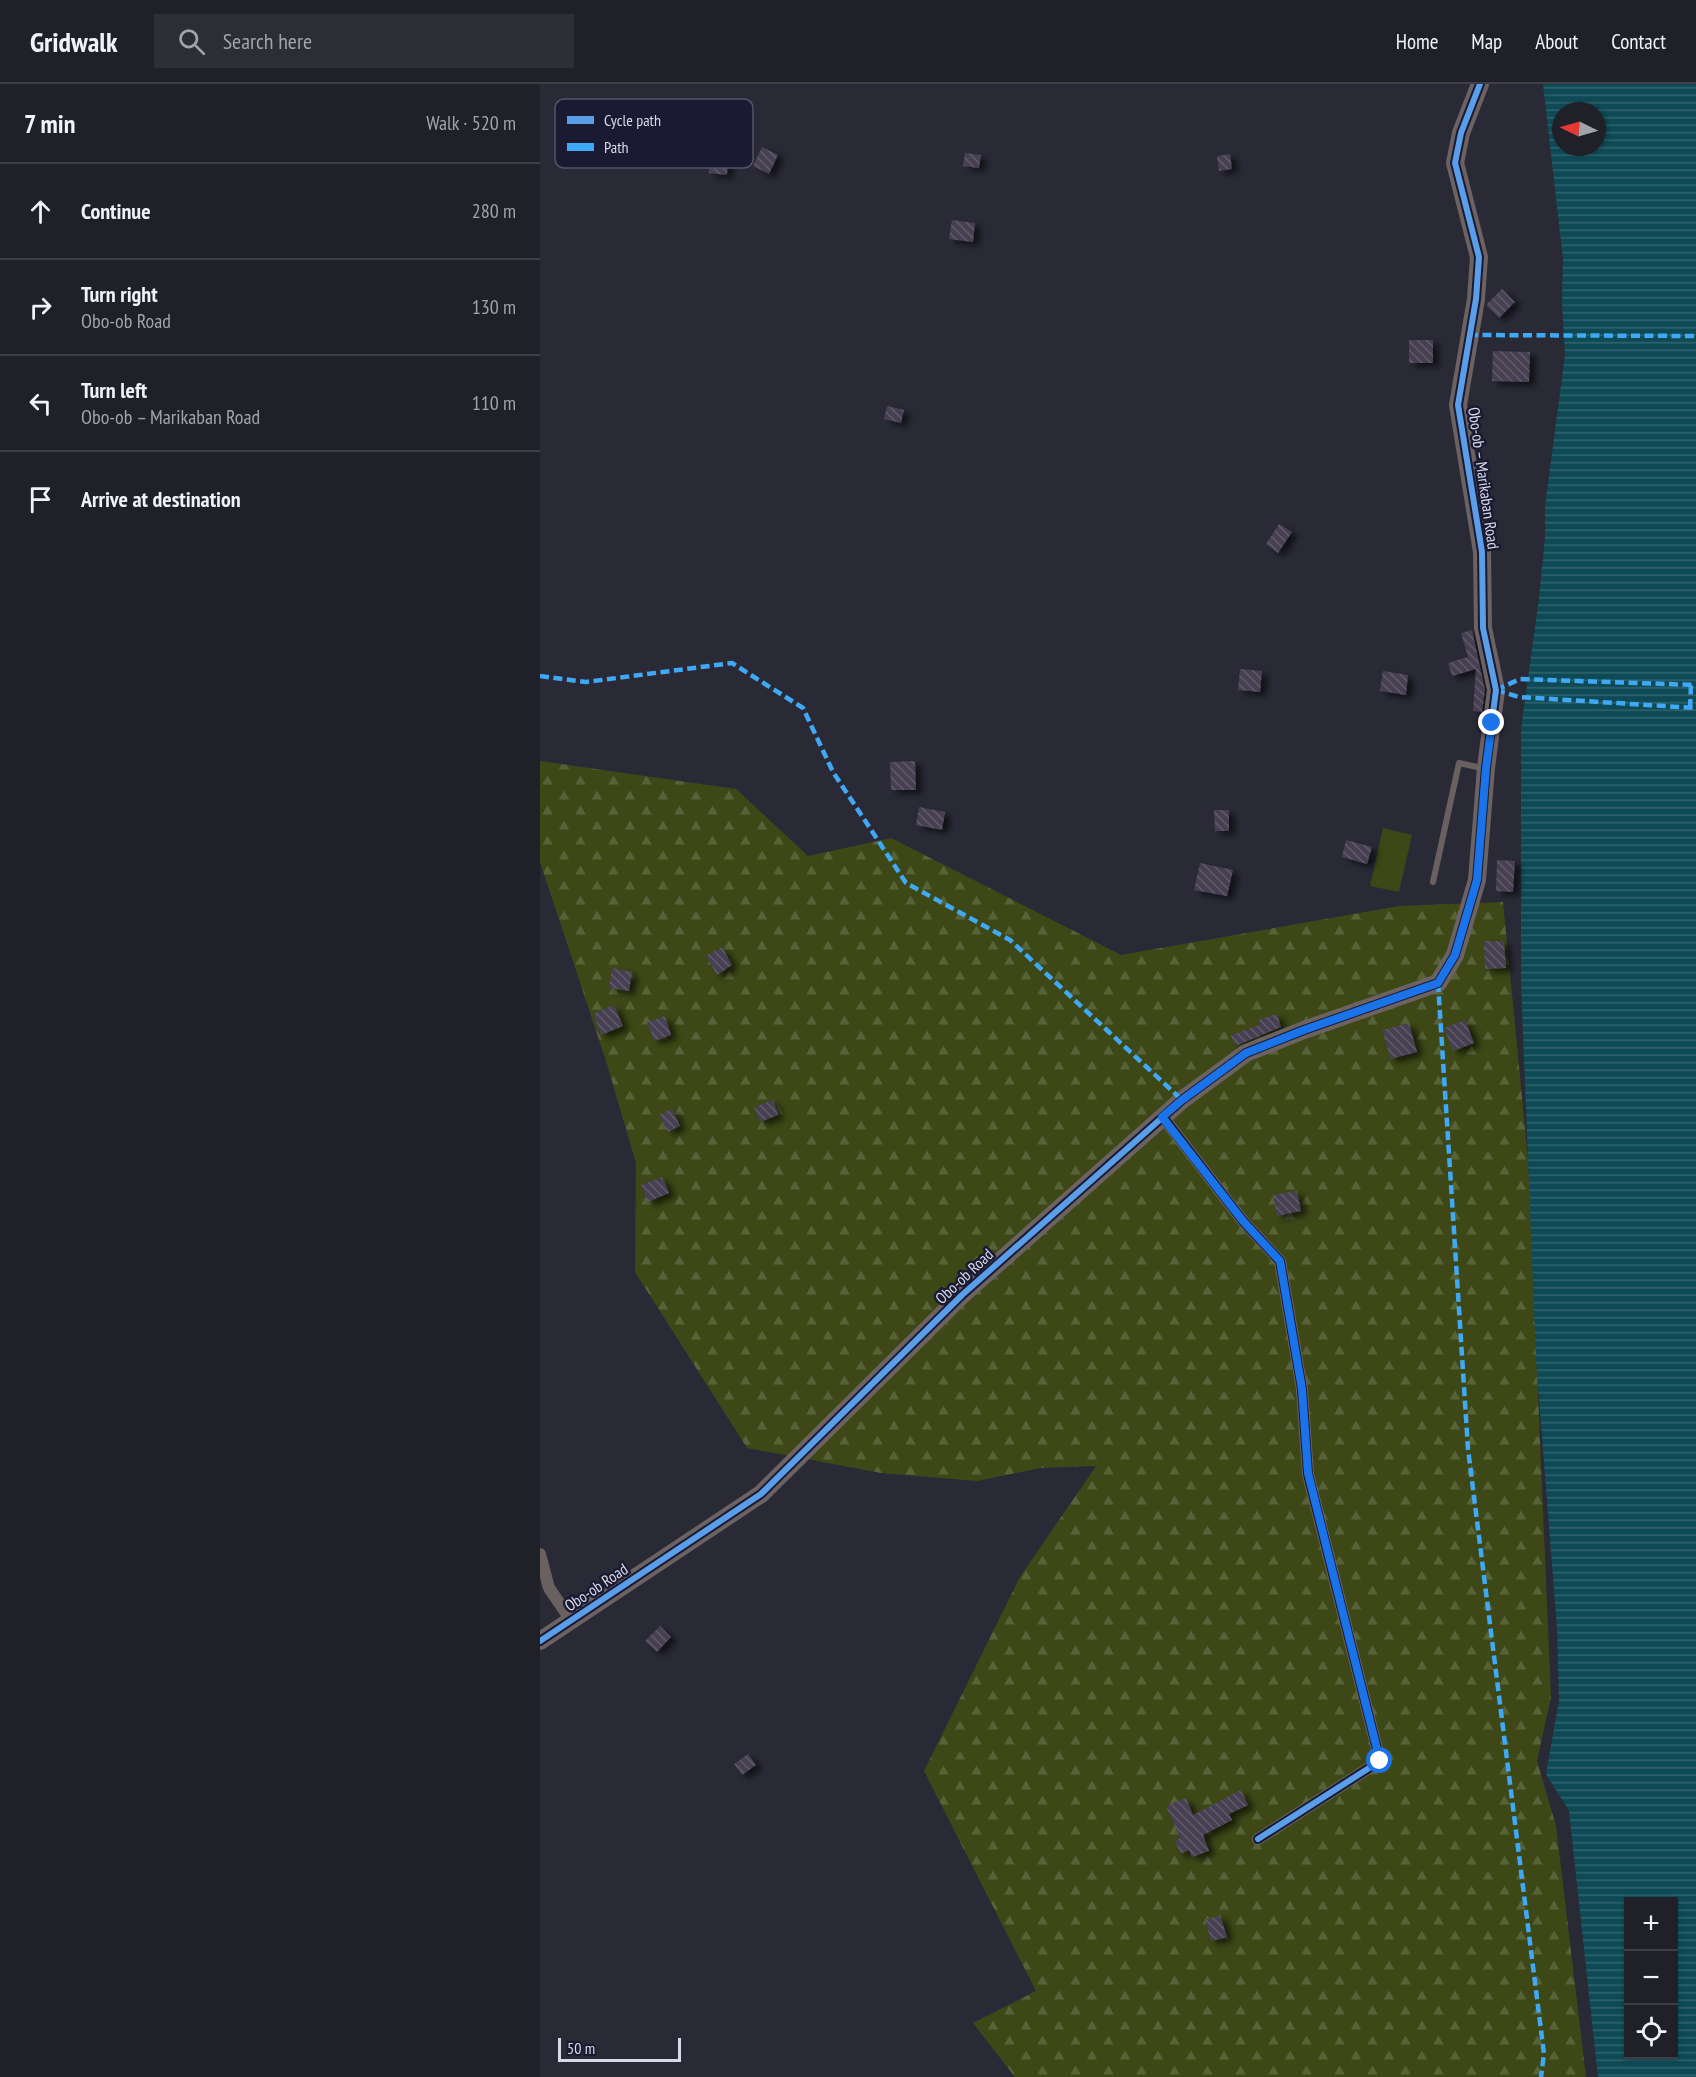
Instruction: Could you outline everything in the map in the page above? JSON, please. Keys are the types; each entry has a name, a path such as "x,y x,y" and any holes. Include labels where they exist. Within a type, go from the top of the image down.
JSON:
{"street":[{"name":"Obo-ob – Marikaban Road","path":"1438,983 1455,955 1477,880 1486,768 1496,690 1483,628 1482,552 1458,405 1476,299 1479,257 1455,163 1461,133 1480,84"},
{"name":"Obo-ob Road","path":"540,1641 761,1494 962,1295 1162,1117 1246,1053 1438,983"},
{"path":"1162,1117 1243,1221 1280,1261 1302,1389 1308,1473 1380,1761 1258,1839"},
{"path":"540,1554 549,1588 571,1620"}],"lane":[{"path":"1433,882 1459,763 1486,768"}],"green space":[{"path":"540,761 736,789 808,856 891,838 1121,955 1399,906 1503,902 1528,1159 1551,1697 1537,1761 1556,1826 1586,2077 1015,2077 973,2023 1036,1991 924,1771 1020,1577 1096,1466 1040,1468 977,1481 881,1473 747,1448 635,1272 636,1163 606,1061 540,862"},
{"path":"1383,828 1412,835 1399,892 1370,886"}],"water":[{"path":"1543,84 1696,84 1696,2077 1598,2077 1569,1811 1546,1774 1559,1700 1557,1628 1536,1360 1521,982 1521,729 1539,598 1545,538 1545,506 1565,355 1562,301 1563,259"}],"building":[{"path":"762,147 778,155 769,174 753,166"},
{"path":"965,153 981,155 979,168 963,166"},
{"path":"1230,154 1232,169 1219,171 1217,156"},
{"path":"709,168 728,168 727,175 709,173"},
{"path":"952,220 975,223 973,242 949,239"},
{"path":"1502,289 1515,302 1499,318 1486,305"},
{"path":"1409,340 1433,340 1433,363 1409,363"},
{"path":"1493,351 1530,352 1529,382 1492,381"},
{"path":"887,406 904,410 901,423 884,419"},
{"path":"1279,524 1292,532 1278,553 1266,544"},
{"path":"1472,630 1485,690 1482,712 1473,711 1476,669 1452,676 1448,663 1468,657 1461,633"},
{"path":"1240,669 1262,671 1260,692 1238,690"},
{"path":"1383,671 1408,675 1406,695 1380,691"},
{"path":"915,761 916,790 891,790 890,762"},
{"path":"919,807 945,812 942,830 916,825"},
{"path":"1214,810 1229,810 1229,831 1215,831"},
{"path":"1346,840 1372,847 1367,864 1342,857"},
{"path":"1497,860 1515,861 1513,892 1496,891"},
{"path":"1200,863 1233,870 1227,896 1194,890"},
{"path":"1484,941 1504,941 1506,968 1485,969"},
{"path":"722,947 732,965 717,975 706,956"},
{"path":"612,968 632,972 629,991 609,988"},
{"path":"614,1005 623,1026 601,1035 593,1014"},
{"path":"1277,1014 1281,1027 1238,1045 1234,1044 1231,1035 1260,1025 1258,1020"},
{"path":"665,1016 671,1035 654,1041 647,1022"},
{"path":"1465,1020 1474,1043 1453,1051 1444,1028"},
{"path":"1409,1023 1417,1052 1390,1059 1383,1030"},
{"path":"773,1100 778,1115 760,1122 754,1107"},
{"path":"672,1109 680,1126 668,1132 659,1115"},
{"path":"662,1177 669,1193 648,1202 641,1185"},
{"path":"1297,1191 1301,1211 1277,1216 1273,1195"},
{"path":"660,1626 671,1637 657,1652 645,1641"},
{"path":"748,1754 756,1765 742,1775 734,1764"},
{"path":"1241,1790 1248,1805 1229,1814 1232,1820 1203,1835 1209,1851 1192,1857 1189,1850 1180,1854 1175,1840 1180,1838 1166,1806 1186,1798 1193,1815"},
{"path":"1220,1915 1227,1937 1211,1941 1205,1920"}],"marked path":[{"path":"1469,335 1696,336"},
{"path":"540,676 586,682 732,663 803,708 833,772 906,883 1010,940 1182,1100"},
{"path":"1496,690 1520,679 1696,685"},
{"path":"1690,708 1691,685"},
{"path":"1496,690 1519,697 1696,708"},
{"path":"1438,983 1468,1449 1544,2054 1541,2077"}],"cycle path":[{"path":"540,1641 761,1494 962,1295 1182,1100 1246,1053 1438,983 1455,955 1477,880 1486,768 1496,690 1483,628 1482,552 1458,405 1476,299 1479,257 1455,163 1461,133 1480,84"},
{"path":"1163,1117 1243,1221 1280,1261 1302,1389 1308,1474 1380,1761 1258,1839"}],"route":[{"path":"1380,1761 1308,1473 1302,1389 1280,1261 1243,1221 1162,1117 1246,1053 1438,983 1455,955 1477,880 1492,723"}]}
